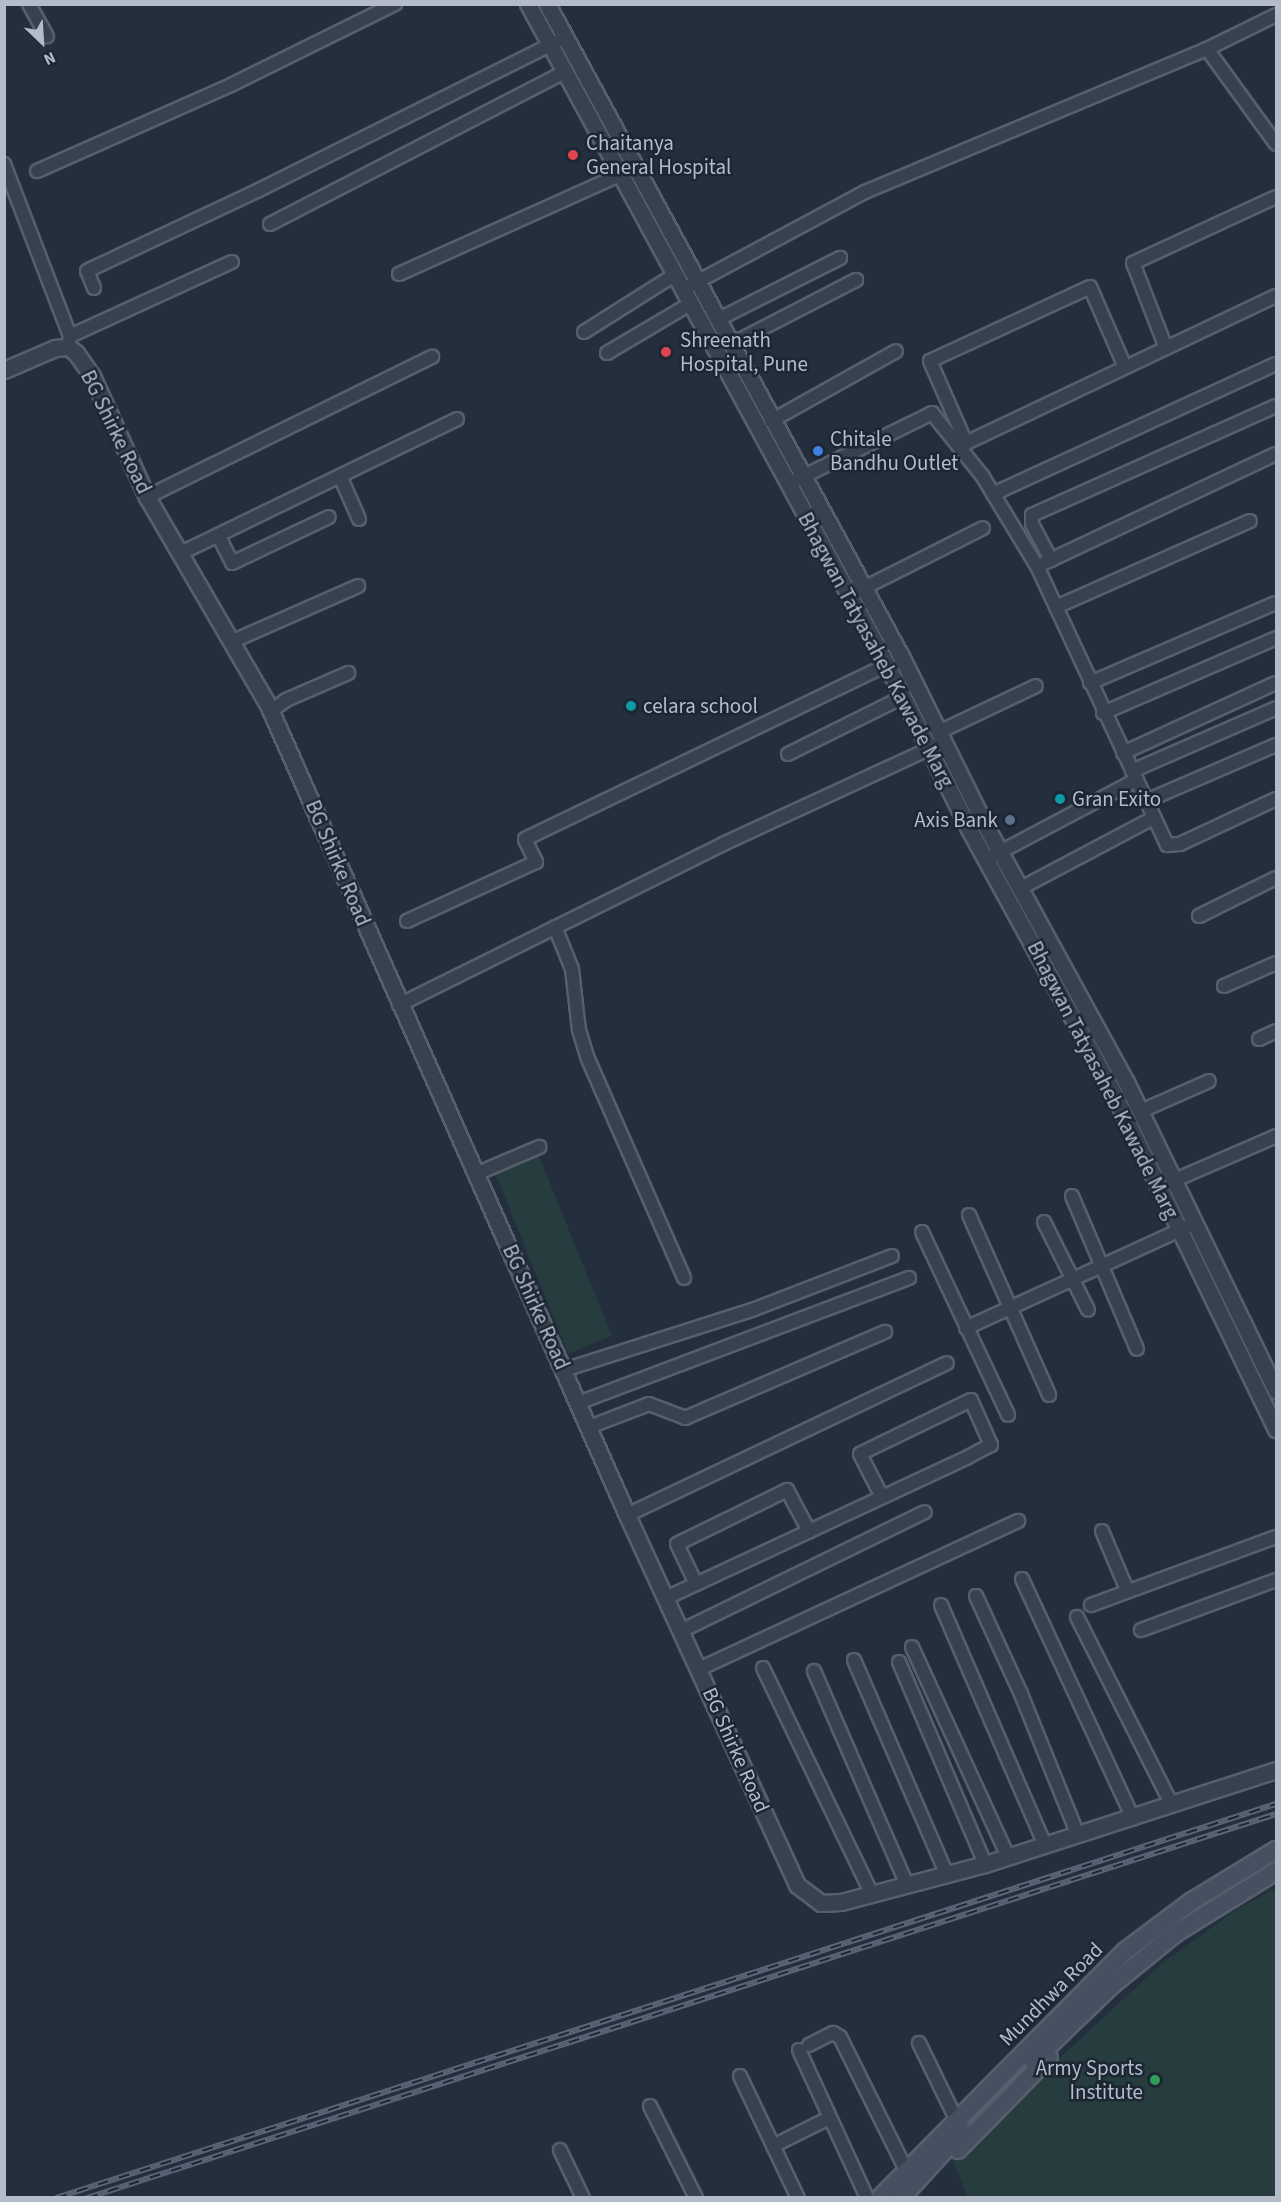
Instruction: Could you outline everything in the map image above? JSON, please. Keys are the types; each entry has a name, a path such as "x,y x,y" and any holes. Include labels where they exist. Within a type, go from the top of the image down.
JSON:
{"main road":[{"name":"Mundhwa Road","path":"880,2198 914,2172 957,2121 1124,1952 1192,1901 1276,1850"},
{"path":"888,2198 1137,1955 1234,1886 1276,1862"},
{"path":"902,2198 914,2172 1112,1985 1196,1918 1276,1871"},
{"name":"Mundhwa Road","path":"912,2198 1136,1969 1210,1914 1276,1876"}],"street":[{"path":"29,4 47,36"},
{"path":"37,171 233,84 394,4"},
{"name":"Bhagwan Tatyasaheb Kawade Marg","path":"528,4 558,41 606,111 771,421 864,588 941,737 993,856 1183,1236 1276,1430"},
{"name":"Bhagwan Tatyasaheb Kawade Marg","path":"547,4 566,72 887,665 929,749 993,856 1021,888 1077,992 1141,1111 1276,1392"},
{"path":"682,290 865,192 1207,49 1276,15"},
{"path":"94,288 87,272 91,268 259,190 558,41"},
{"path":"1207,49 1276,144"},
{"path":"270,224 566,72"},
{"path":"591,118 606,111"},
{"path":"4,164 69,342 232,262"},
{"path":"399,274 622,174"},
{"path":"1166,348 1132,263 1276,197"},
{"path":"717,320 840,258"},
{"path":"584,332 674,275"},
{"path":"730,345 856,280"},
{"path":"1125,367 1090,287 930,361 966,443 1276,296"},
{"path":"960,448 1276,302"},
{"path":"607,353 690,304"},
{"name":"BG Shirke Road","path":"4,370 69,342 92,376 147,497 272,711 399,1005 627,1515 797,1885 821,1903 872,1894 986,1864 1276,1770"},
{"path":"771,421 896,351"},
{"path":"147,497 432,357"},
{"path":"993,494 1276,364"},
{"path":"788,484 950,404"},
{"path":"1051,560 1032,524 1032,515 1276,406"},
{"path":"932,413 993,494 1037,566 1162,837 1172,846 1276,800"},
{"path":"179,554 457,419"},
{"path":"1037,566 1276,454"},
{"path":"340,476 359,519"},
{"path":"218,535 232,563 329,517"},
{"path":"1056,607 1250,521"},
{"path":"849,596 983,528"},
{"path":"231,642 358,586"},
{"path":"1090,683 1276,603"},
{"path":"1103,713 1276,638"},
{"path":"407,921 536,862 525,839 887,665"},
{"path":"272,711 286,700 348,673"},
{"path":"1123,753 1276,683"},
{"path":"399,1005 555,927 929,749 941,737 1036,686"},
{"path":"788,754 903,696"},
{"path":"993,856 1134,776 1276,708"},
{"path":"1146,801 1276,746"},
{"path":"1021,888 1153,818"},
{"path":"1198,916 1276,878"},
{"path":"555,927 572,969 579,1030 588,1059 684,1278"},
{"path":"1224,986 1276,963"},
{"path":"1063,1000 1077,992"},
{"path":"1259,1039 1276,1031"},
{"path":"1141,1111 1209,1081"},
{"path":"1174,1180 1276,1136"},
{"path":"476,1174 540,1147"},
{"path":"1072,1196 1137,1349"},
{"path":"969,1215 1012,1307 1049,1395"},
{"path":"1044,1222 1088,1310"},
{"path":"966,1328 1100,1265 1183,1236 1196,1223"},
{"path":"922,1232 1008,1415"},
{"path":"1183,1236 1208,1272 1276,1414"},
{"path":"564,1370 752,1310 892,1256"},
{"path":"578,1403 909,1278"},
{"path":"589,1427 649,1404 685,1418 885,1332"},
{"path":"627,1515 947,1363"},
{"path":"666,1598 882,1497 991,1444 971,1400 860,1455 882,1497"},
{"path":"696,1584 677,1544 787,1490 809,1531"},
{"path":"681,1631 925,1512"},
{"path":"699,1669 1018,1521"},
{"path":"1102,1531 1127,1590"},
{"path":"1091,1605 1276,1537"},
{"path":"1022,1579 1133,1818"},
{"path":"1141,1630 1276,1580"},
{"path":"976,1596 1021,1695 1078,1835"},
{"path":"941,1605 1045,1845"},
{"path":"1077,1617 1172,1805"},
{"path":"912,1647 1008,1857"},
{"path":"854,1660 947,1875"},
{"path":"899,1662 986,1864"},
{"path":"763,1668 872,1894"},
{"path":"814,1671 908,1885"},
{"path":"867,2198 830,2118 804,2047 833,2033 840,2037 914,2172"},
{"path":"919,2043 957,2121"},
{"path":"740,2076 798,2198"},
{"path":"650,2106 696,2198"},
{"path":"773,2146 830,2118"},
{"path":"560,2150 583,2198"}],"green space":[{"path":"535,1146 612,1336 568,1354 491,1164"},
{"name":"Army Sports Institute","path":"1276,1888 1276,2197 968,2197 952,2158 1160,1965 1237,1909"}],"railway":[{"path":"56,2198 1276,1804"},
{"path":"87,2198 1276,1814"}],"place":[{"name":"Chaitanya General Hospital","path":"573,155"},
{"name":"Shreenath Hospital, Pune","path":"666,352"},
{"name":"Chitale Bandhu Outlet","path":"818,451"},
{"name":"celara school","path":"631,706"},
{"name":"Gran Exito","path":"1060,799"},
{"name":"Axis Bank","path":"1010,820"},
{"name":"Army Sports Institute","path":"1155,2080"}]}
